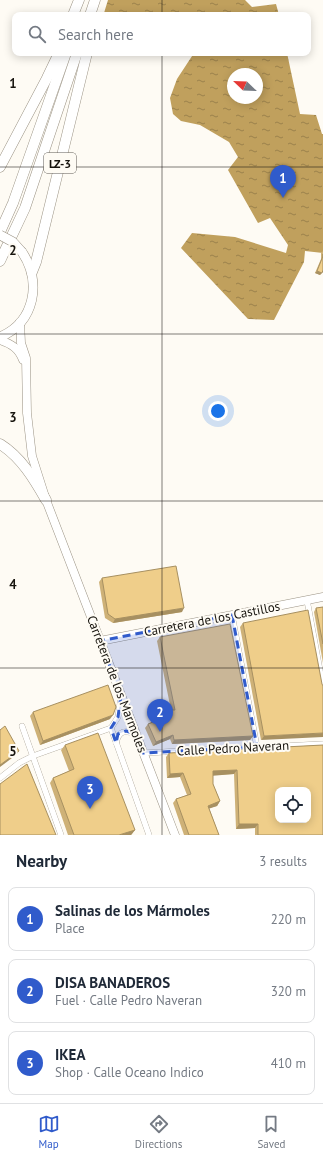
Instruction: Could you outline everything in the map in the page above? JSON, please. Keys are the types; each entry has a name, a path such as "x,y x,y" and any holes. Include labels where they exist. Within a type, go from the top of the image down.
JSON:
{"highway":[{"path":"74,12 79,0"},
{"path":"81,12 85,0"},
{"path":"91,12 95,0"},
{"path":"97,12 100,0"},
{"path":"0,167 58,56"},
{"name":"LZ-3","path":"0,233 14,203 65,56"},
{"name":"LZ-3","path":"0,261 25,208 76,56"},
{"name":"LZ-3","path":"32,272 36,262 86,56"},
{"path":"0,444 13,454 22,464 46,500"}],"main road":[{"path":"0,233 13,242 22,252 32,272 33,295 28,309 20,322 0,339 16,348 21,354 26,368"},
{"name":"Carretera de los Marmoles","path":"20,322 21,343 26,358 27,413 32,456 46,500 175,835"},
{"name":"Carretera de los Castillos","path":"100,641 323,597"}],"street":[{"path":"307,600 323,687"},
{"path":"232,615 257,747"},
{"path":"0,778 19,763 33,756 111,728 118,717 121,695"},
{"path":"22,726 61,835"},
{"path":"111,728 149,835"},
{"path":"116,743 121,733 129,732 136,734"},
{"name":"Calle Pedro Naveran","path":"144,753 323,744"}],"highlighted area":[{"path":"232,615 257,747 143,753 136,734 126,731 118,734 116,743 111,728 118,717 121,695 100,641"}],"water":[{"path":"108,0 245,0 252,7 276,4 278,12 104,12"},
{"path":"192,56 288,56 300,114 316,115 323,134 323,253 305,251 304,262 274,320 248,319 181,248 192,233 235,237 286,253 288,245 270,218 258,223 228,170 238,157 229,142 200,125 181,121 173,114 170,98 177,79"}],"building":[{"path":"323,256 323,270 322,273 317,271"},
{"path":"176,566 184,608 115,619 108,614 102,578"},
{"path":"323,607 323,644 316,608"},
{"path":"308,610 323,686 323,733 264,736 243,623"},
{"path":"230,624 253,736 174,740 173,735 156,742 148,724 166,717 163,710 175,710 160,637"},
{"path":"108,685 116,707 113,715 43,741 33,712"},
{"path":"5,726 19,751 0,765 0,730"},
{"path":"98,733 135,830 119,835 74,835 53,778 74,769 65,745"},
{"path":"323,745 323,835 258,835 258,824 239,824 237,770 213,771 213,784 220,801 208,806 219,835 189,835 176,799 191,794 183,773 170,774 169,753"},
{"path":"27,764 56,835 0,835 0,784"}],"place":[{"name":"Salinas de los Mármoles","path":"283,198"},
{"name":"DISA BANADEROS","path":"160,732"},
{"name":"IKEA","path":"90,809"}]}
